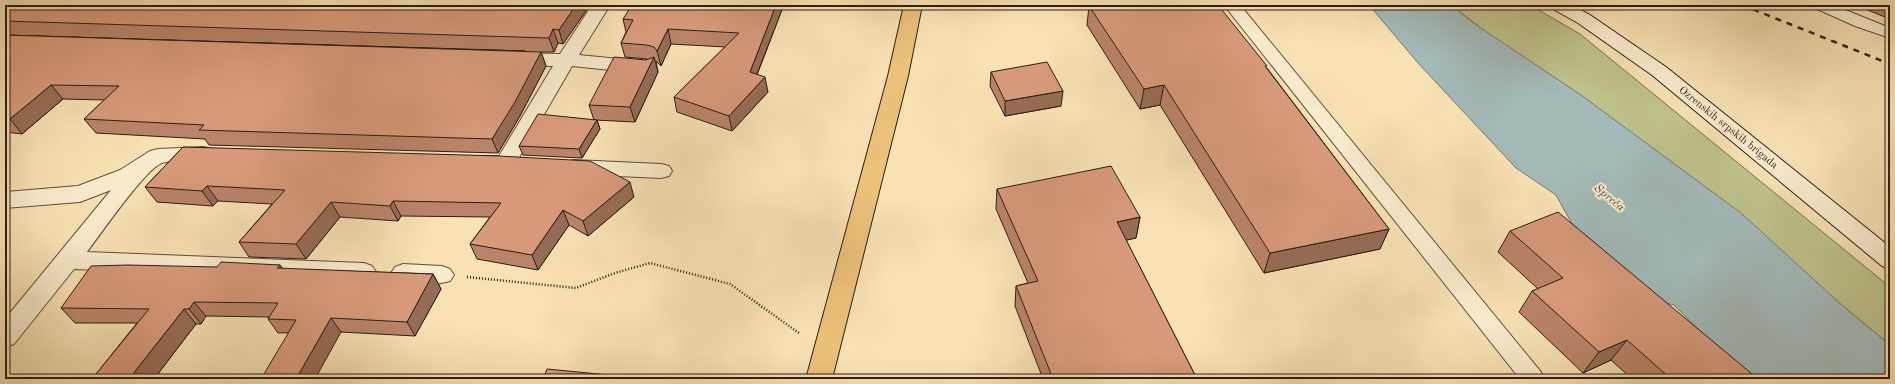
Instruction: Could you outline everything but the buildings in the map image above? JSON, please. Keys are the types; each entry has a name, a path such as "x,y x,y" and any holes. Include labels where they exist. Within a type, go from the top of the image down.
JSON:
{"main road":[{"path":"819,379 898,76 914,5"}],"street":[{"path":"505,163 566,60 601,5"},
{"name":"Ozrenskih srpskih brigada","path":"1560,5 1584,19 1659,71 1890,260"},
{"path":"494,58 566,60 650,68"},
{"path":"5,200 80,194 128,175 158,156 190,153 222,154"},
{"path":"465,162 528,164"},
{"path":"551,166 661,171"},
{"path":"5,337 142,167"},
{"path":"68,260 442,275"}],"lane":[{"path":"1232,5 1533,379"},
{"path":"1820,5 1861,23 1890,33"}],"path":[{"path":"442,275 576,288 615,273 650,263 730,284 799,334"}],"green space":[{"path":"1451,5 1530,5 1580,34 1890,287 1890,345 1844,307"}],"water":[{"name":"Spreča","path":"1369,5 1451,5 1472,22 1581,95 1741,213 1844,307 1890,345 1890,379 1747,379 1674,305 1636,296 1586,249 1556,195 1516,168 1418,63"}],"railway":[{"path":"1742,5 1890,64"}]}
